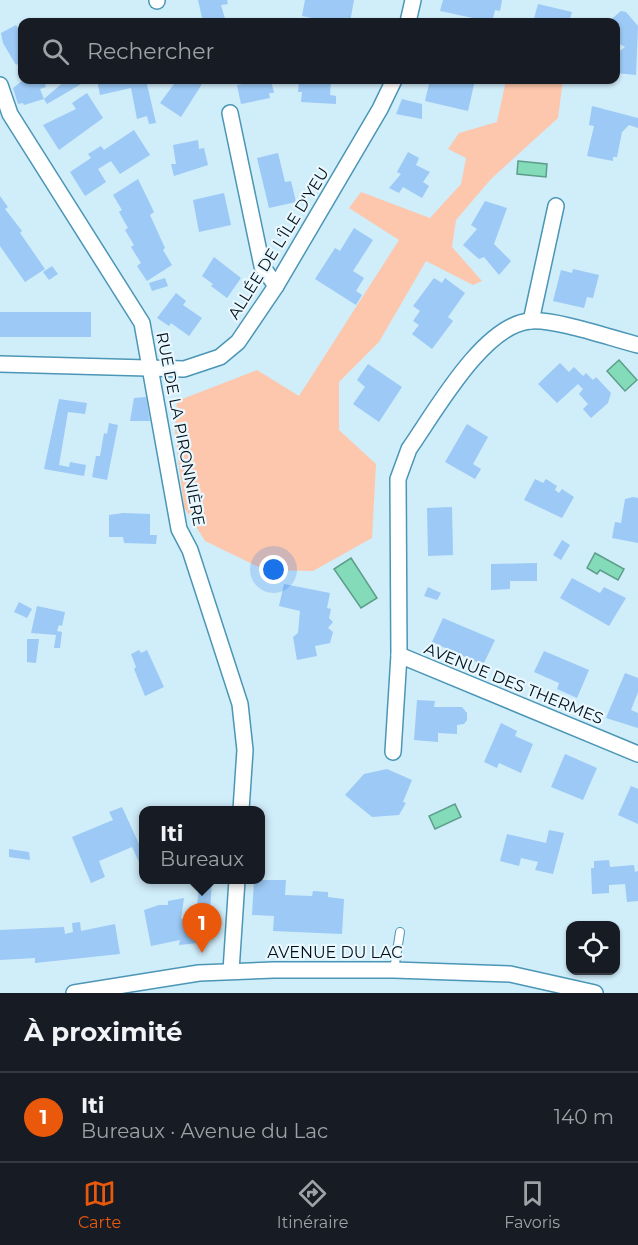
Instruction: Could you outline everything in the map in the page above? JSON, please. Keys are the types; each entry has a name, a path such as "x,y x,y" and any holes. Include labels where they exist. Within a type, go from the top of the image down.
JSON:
{"street":[{"path":"409,18 413,0"},
{"name":"ALLÉE DE L'ÎLE D'YEU","path":"0,364 184,369 220,357 238,342 276,286 380,109 392,84"},
{"name":"RUE DE LA PIRONNIÈRE","path":"0,85 10,114 135,310 146,336 178,529 190,550 240,704 245,750 241,806"},
{"path":"230,113 262,266 276,286"},
{"path":"531,321 556,206"},
{"path":"399,655 398,479 409,449 480,350 504,328 531,321 638,345"},
{"name":"AVENUE DES THERMES","path":"393,752 399,655 638,754"},
{"path":"231,971 237,884"},
{"name":"AVENUE DU LAC","path":"74,993 199,973 394,970 510,974 595,993"}],"lane":[{"path":"394,970 400,932"}],"shaded area":[{"path":"505,84 562,84 558,118 491,179 456,220 452,247 482,281 473,285 426,261 379,342 339,382 339,430 376,464 372,538 313,571 265,570 205,541 184,507 175,432 177,401 257,370 299,396 399,240 349,208 361,192 430,218 461,184 466,158 448,149 459,133 497,122"},
{"path":"518,161 547,164 546,177 517,174"},
{"path":"619,360 637,380 625,391 607,371"},
{"path":"595,553 624,569 618,580 600,570 597,574 587,568"},
{"path":"351,558 377,598 361,608 334,569"},
{"path":"455,804 461,817 435,829 429,816"}],"building":[{"path":"198,0 227,0 228,4 221,5 225,18 202,18"},
{"path":"305,0 354,0 351,18 302,16"},
{"path":"443,0 502,0 500,11 495,10 493,18 473,18 440,11"},
{"path":"538,4 572,12 570,18 534,18"},
{"path":"621,11 626,12 638,26 636,75 620,73 620,51 625,47 620,44 620,18 613,18"},
{"path":"16,25 18,29 18,64 16,65 3,43 1,33"},
{"path":"18,84 45,84 46,87 40,89 44,99 24,105 23,103 18,104 13,88"},
{"path":"61,84 81,84 47,104 44,99"},
{"path":"98,84 147,84 156,123 149,124 147,116 137,119 131,88 100,95"},
{"path":"174,84 202,84 181,117 160,103"},
{"path":"272,84 274,93 269,93 270,98 241,104 237,85"},
{"path":"299,84 331,84 330,95 336,96 336,104 301,102 302,92 298,92"},
{"path":"429,84 474,84 468,111 425,101"},
{"path":"87,93 103,118 59,150 43,125 76,109 72,103"},
{"path":"402,99 422,104 422,119 396,114"},
{"path":"592,106 638,118 638,128 629,125 622,132 617,157 613,157 613,161 587,156 594,126 589,125"},
{"path":"134,130 150,155 120,174 111,161 98,169 106,182 85,196 70,172 91,158 88,154 101,146 104,150"},
{"path":"198,140 199,149 204,148 208,165 174,176 171,164 176,164 173,145"},
{"path":"408,152 419,158 416,165 430,172 423,182 429,186 422,198 403,187 399,193 389,188 401,174 397,172"},
{"path":"278,153 285,182 291,181 296,202 269,208 257,158"},
{"path":"138,179 154,212 150,215 165,248 163,250 172,265 147,281 137,266 141,263 131,247 134,245 125,230 128,228 119,212 122,210 113,195"},
{"path":"224,193 231,225 199,232 193,200"},
{"path":"0,196 8,207 5,209 22,231 20,233 45,269 25,282 0,246"},
{"path":"485,201 507,208 494,244 511,261 499,275 484,257 479,259 463,245 477,229 471,225"},
{"path":"354,228 373,240 353,271 364,278 356,291 362,295 356,305 315,279 335,248 340,251"},
{"path":"214,257 241,278 227,298 202,276"},
{"path":"52,266 58,274 49,280 43,272"},
{"path":"573,269 599,275 593,298 587,297 584,308 553,301 561,270 572,273"},
{"path":"165,278 168,286 152,291 149,283"},
{"path":"434,278 442,283 445,278 465,293 448,317 453,321 432,349 412,334 419,325 413,321 420,311 413,306"},
{"path":"176,293 186,301 183,305 202,318 189,336 171,323 169,326 157,318"},
{"path":"0,312 91,312 91,337 0,337"},
{"path":"560,363 569,372 574,367 583,376 586,373 593,380 596,377 611,393 608,403 591,418 583,409 588,404 579,394 583,389 578,384 557,403 538,384"},
{"path":"368,364 402,387 379,422 353,404 365,387 357,380"},
{"path":"146,397 150,421 130,421 134,398"},
{"path":"59,399 87,403 85,414 68,412 59,465 69,467 70,462 86,465 84,476 44,469"},
{"path":"109,423 118,425 107,480 92,477 96,456 100,456 104,433 107,434"},
{"path":"467,424 488,437 473,464 481,469 475,479 445,462"},
{"path":"535,479 543,483 546,479 557,486 555,490 559,493 562,489 574,497 562,518 524,500"},
{"path":"638,498 638,543 612,538 615,522 621,523 625,499"},
{"path":"452,507 453,555 428,556 427,508"},
{"path":"150,514 150,535 157,535 156,544 124,543 123,537 109,537 109,515"},
{"path":"562,540 570,545 561,560 553,555"},
{"path":"537,563 537,581 510,581 510,589 491,590 491,564"},
{"path":"572,578 600,593 604,587 626,598 609,626 560,598"},
{"path":"284,584 330,593 327,608 331,609 329,618 333,622 328,628 333,632 330,643 315,646 317,656 297,660 293,637 298,633 300,611 279,606"},
{"path":"428,587 441,593 437,600 424,596"},
{"path":"19,602 32,609 27,618 14,612"},
{"path":"37,606 65,612 62,626 59,625 57,631 62,632 60,648 54,648 56,635 31,633"},
{"path":"443,618 495,640 483,665 432,642"},
{"path":"27,639 39,639 36,663 27,662"},
{"path":"139,650 141,653 147,650 164,687 145,696 134,669 136,667 131,654"},
{"path":"544,651 589,670 577,698 557,689 559,683 534,672"},
{"path":"625,673 638,678 638,692 631,710 638,713 638,728 606,718"},
{"path":"417,700 435,701 434,707 462,707 467,713 467,720 464,724 457,725 457,734 438,733 438,742 414,740"},
{"path":"501,723 517,731 515,736 533,744 521,773 499,763 497,768 484,762"},
{"path":"565,754 597,768 583,800 551,787"},
{"path":"387,769 412,780 403,802 406,803 399,815 372,817 345,795 364,774"},
{"path":"631,786 638,789 638,824 618,815"},
{"path":"122,807 139,844 139,862 132,847 99,861 105,877 91,883 72,837 113,820 109,812"},
{"path":"549,830 564,833 553,874 535,870 538,862 521,858 519,866 500,861 507,834 546,843"},
{"path":"9,849 29,852 30,860 9,857"},
{"path":"609,860 610,867 634,865 635,872 638,871 638,901 627,902 625,884 609,885 609,893 592,894 591,868 594,868 594,861"},
{"path":"265,880 286,880 285,895 312,896 313,891 328,892 328,897 344,899 342,934 273,931 274,916 252,915 254,884 265,884"},
{"path":"212,884 208,942 179,945 180,940 151,946 144,910 159,905 168,905 168,901 184,898 181,919 196,916 199,886 193,885"},
{"path":"80,922 81,931 115,924 120,954 35,963 35,958 0,960 0,930 64,927 65,934 73,932 72,923"}],"place":[{"name":"Iti","path":"202,953"}]}
